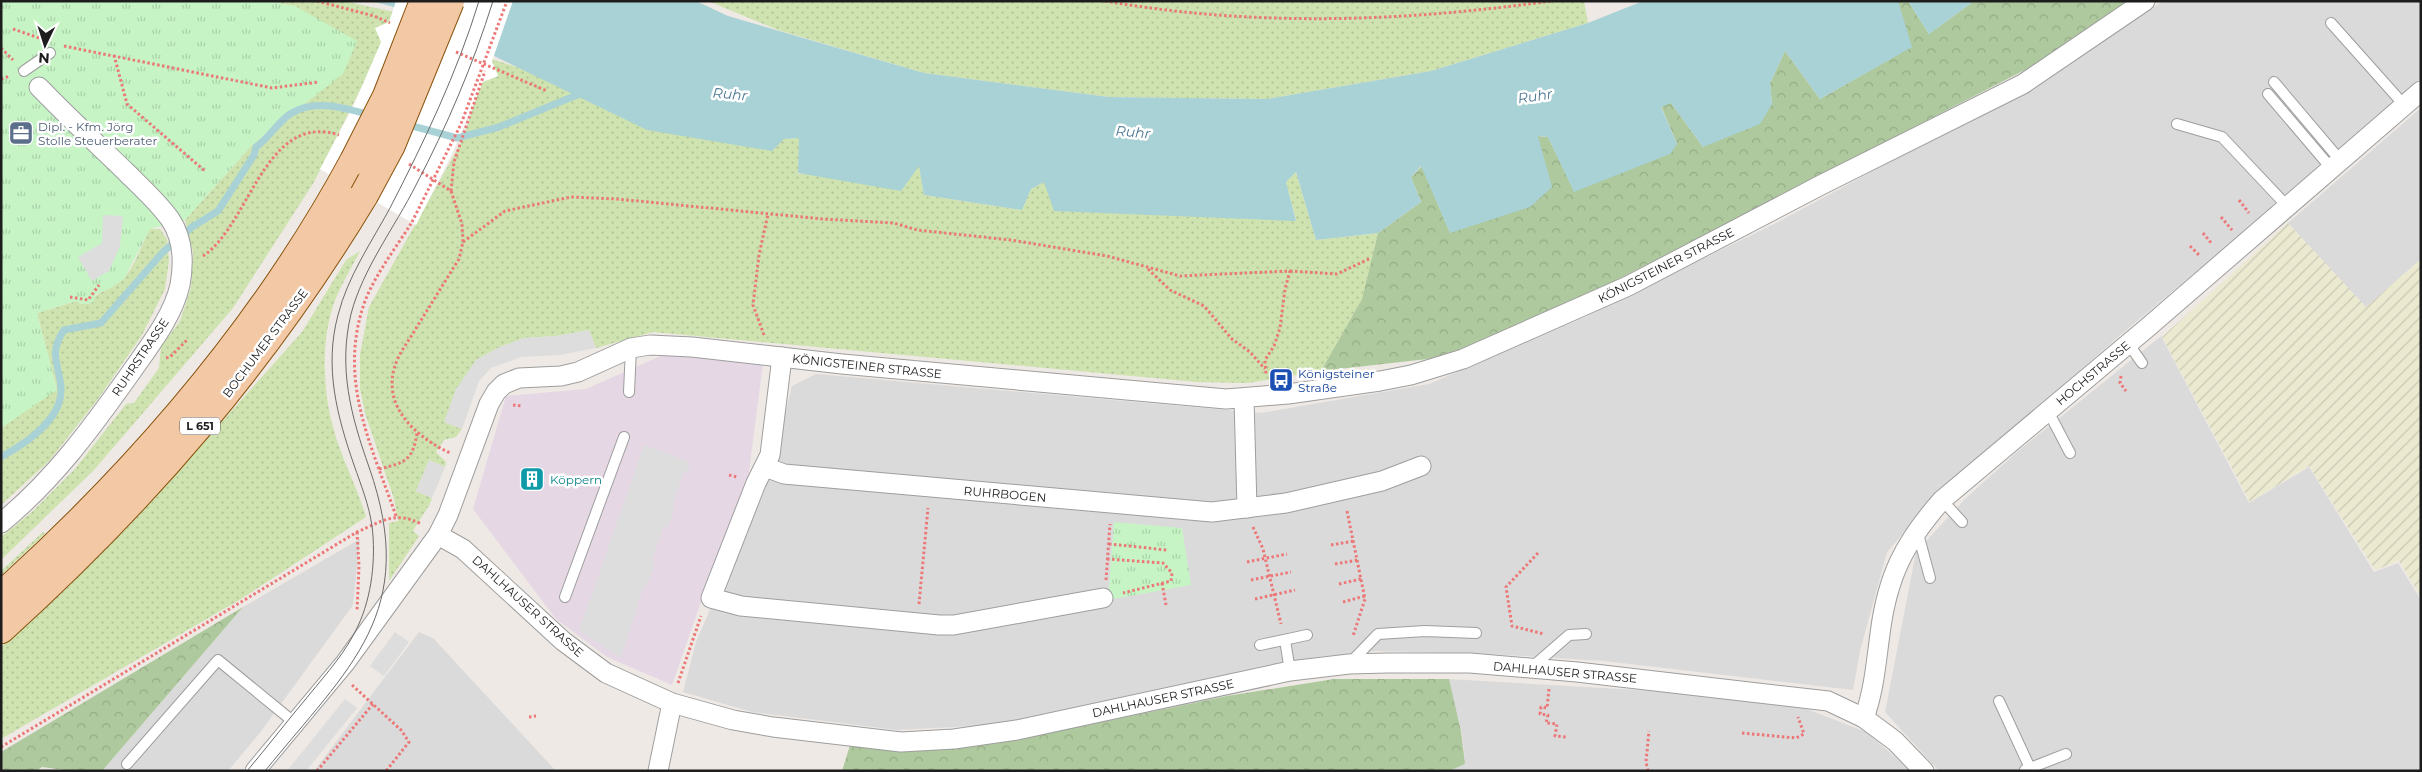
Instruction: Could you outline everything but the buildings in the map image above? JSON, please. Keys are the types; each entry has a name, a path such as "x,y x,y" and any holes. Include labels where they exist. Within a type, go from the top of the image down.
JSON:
{"main road":[{"name":"BOCHUMER STRASSE","path":"1,629 52,583 118,518 213,412 284,319 325,260 424,1"},
{"name":"BOCHUMER STRASSE","path":"1,596 94,506 160,436 221,363 292,264 394,137 450,1"}],"street":[{"name":"KÖNIGSTEINER STRASSE","path":"432,531 496,392 504,384 519,378 562,376 578,372 631,348 650,345 671,345 1161,394 1244,399 1380,381 1430,370 1463,359 1628,286 1822,185 2023,84 2145,1"},
{"path":"39,87 148,194 170,219 180,248"},
{"name":"HOCHSTRASSE","path":"1864,718 1871,700 1884,606 1899,562 1917,529 1942,500 2421,91"},
{"name":"RUHRSTRASSE","path":"1,523 62,465 156,336 172,308 180,286 180,248"},
{"path":"776,357 773,437 770,455 711,598 741,606 954,625 1104,591"},
{"path":"1244,399 1247,508"},
{"name":"RUHRBOGEN","path":"764,467 794,474 1203,511 1286,503 1382,481 1421,466"},
{"path":"255,771 296,723 359,642 432,531"},
{"name":"DAHLHAUSER STRASSE","path":"432,531 463,549 563,641 606,673 672,703 733,720 772,727 902,742 954,739 1017,730 1290,671 1349,664 1470,663 1828,701 1864,718 1896,741 1924,771"},
{"path":"658,771 672,703"}],"lane":[{"path":"2331,23 2404,106"},
{"path":"24,71 50,53"},
{"path":"2274,82 2336,164"},
{"path":"2268,94 2336,164"},
{"path":"2177,124 2222,137 2287,206"},
{"path":"2128,343 2142,363"},
{"path":"629,392 631,348"},
{"path":"2048,411 2070,453"},
{"path":"565,597 624,437"},
{"path":"1942,500 1962,522"},
{"path":"1917,529 1930,578"},
{"path":"1349,664 1378,634 1425,632 1476,633"},
{"path":"1530,668 1569,635 1586,634"},
{"path":"1260,645 1307,635"},
{"path":"1285,640 1290,671"},
{"path":"128,764 218,660 296,723"},
{"path":"1999,701 2027,770 2066,754"}],"path":[{"path":"396,516 379,470 355,393 359,324 366,300 412,222 461,124 507,1"},
{"path":"1105,1 1224,17 1309,20 1400,18 1550,1"},
{"path":"12,29 62,45 272,88 319,82"},
{"path":"50,53 62,45"},
{"path":"114,55 128,104 205,171"},
{"path":"450,453 417,433 406,420 393,398 392,376 399,357 459,260 463,242 462,224 451,191 454,162 484,71"},
{"path":"180,248 214,249 223,239 271,158 284,146 301,137 316,133 332,133 341,136"},
{"path":"403,159 451,191"},
{"path":"463,242 505,211 571,197 617,199 768,214 894,222 917,230 1011,240 1107,256 1180,276 1290,271 1337,274 1370,258"},
{"path":"768,214 759,256 753,305 776,357"},
{"path":"1146,268 1170,290 1204,306 1232,338 1250,352 1266,370"},
{"path":"1270,396 1266,381 1265,360 1274,346 1280,328 1285,289 1290,271"},
{"path":"70,297 88,300 99,285"},
{"path":"170,357 188,339"},
{"path":"379,470 408,459 413,452 417,433"},
{"path":"1343,491 1365,596 1354,633"},
{"path":"919,603 927,510"},
{"path":"1,747 356,532 396,516 416,521 432,531"},
{"path":"1107,559 1163,564 1172,573 1171,581 1104,591 1109,531"},
{"path":"356,532 358,542 356,594 359,642"},
{"path":"1331,545 1354,541"},
{"path":"1108,545 1167,550"},
{"path":"1263,549 1280,622"},
{"path":"1538,553 1506,588 1512,626 1552,636"},
{"path":"1248,562 1287,554"},
{"path":"1335,564 1358,560"},
{"path":"1251,580 1291,572"},
{"path":"1339,584 1361,578"},
{"path":"1162,583 1166,605"},
{"path":"1255,599 1295,590"},
{"path":"1343,602 1365,596"},
{"path":"672,703 700,617 711,598"},
{"path":"347,680 401,730 409,742 386,771"},
{"path":"1548,699 1547,708 1541,707 1540,714 1548,716 1546,723 1557,724 1555,736 1566,737"},
{"path":"317,771 373,704"},
{"path":"529,717 536,716"},
{"path":"1742,733 1769,738 1796,738 1804,734 1804,730 1797,720"},
{"path":"1648,771 1646,762 1649,731"}],"shaded area":[{"path":"2163,1 2421,1 2421,78 2308,178 2131,326 1934,498 1887,552 1860,651 1853,690 1604,661 1491,654 1376,651 1317,657 1219,676 1012,724 897,730 752,712 683,692 696,642 772,465 792,386 816,374 1261,413 1429,384 1585,317 1778,222 2061,70"},
{"path":"2421,108 2421,259 2366,308 2288,223"},
{"path":"103,215 123,216 120,246 109,271 92,281 78,257 102,243"},
{"path":"589,330 596,348 560,355 521,357 491,368 479,381 462,429 444,422 456,389 476,360 500,347 524,338 557,336"},
{"path":"2161,336 2249,503 2309,467 2374,572 2398,563 2421,600 2421,771 1939,771 1885,712 1916,552 1966,498 2017,452"},
{"path":"672,351 763,363 748,479 672,685 607,657 556,619 473,509 506,396 586,389"},
{"path":"644,445 690,462 688,472 684,471 672,506 675,507 668,527 664,526 652,561 655,564 647,585 644,585 621,658 579,631"},
{"path":"429,460 445,467 432,498 416,491"},
{"path":"360,539 353,605 259,734 228,771 102,771 243,607"},
{"path":"395,632 409,642 384,676 370,666"},
{"path":"419,632 433,638 556,771 314,771"},
{"path":"1448,679 1673,692 1794,704 1866,732 1911,771 1449,771 1465,764 1462,733"},
{"path":"345,699 357,708 306,771 287,771"}],"green space":[{"path":"1,1 264,1 295,6 357,41 343,74 252,145 185,220 150,229 124,279 109,289 96,294 91,303 82,304 76,301 37,313 57,390 1,428"},
{"path":"264,1 344,1 394,12 383,44 314,182 233,308 94,470 1,560 1,537 32,512 75,469 126,404 134,403 159,368 161,347 180,321 191,288 193,252 185,220 252,145 343,73 295,6"},
{"path":"708,1 1584,1 1588,23 1431,71 1267,99 1109,97 924,73 778,30"},
{"path":"1897,1 1908,1 1929,34 1974,1 2132,1 2048,58 1609,284 1445,357 1321,371 1362,299 1378,233 1421,202 1411,177 1422,166 1450,233 1538,136 1548,137 1574,191 1677,144 1661,106 1671,103 1703,147 1772,104 1770,83 1785,51 1820,99 1911,47"},
{"path":"489,58 537,74 784,139 800,138 798,174 919,166 924,195 1022,210 1031,189 1044,182 1162,214 1296,220 1286,182 1296,172 1316,240 1378,233 1362,299 1321,371 1248,383 1197,382 653,332 596,348 589,330 557,336 524,338 500,347 476,360 444,422 462,429 456,437 444,440 436,452 446,462 445,467 429,460 416,491 432,498 431,502 413,531 419,536 389,581 389,523 398,521 394,499 365,413 360,388 360,355 369,307 463,139"},
{"path":"2288,223 2366,307 2421,259 2421,597 2399,561 2375,570 2309,466 2250,502 2162,337"},
{"path":"150,229 160,229 167,239 169,261 165,289 142,335 98,399 49,461 1,505 1,428 57,389 37,313 77,301 81,304 89,304 97,295 117,284 130,270"},
{"path":"360,251 342,285 329,320 325,351 325,382 333,427 366,517 241,599 1,739 1,647 121,532 219,425 302,332 346,260"},
{"path":"1114,522 1182,528 1191,585 1108,600"},
{"path":"43,532 45,534 1,575 1,571"},
{"path":"243,607 102,771 72,771 42,767 36,771 1,771 1,752"},
{"path":"1334,679 1449,679 1461,731 1465,764 1449,771 842,771 852,739 899,746 1025,738 1227,696"}],"water":[{"name":"Ruhr","path":"370,1 696,1 728,16 924,73 1109,97 1267,99 1431,71 1588,23 1643,1 1898,1 1912,47 1820,99 1785,51 1770,83 1772,104 1760,124 1703,147 1671,103 1661,107 1677,144 1670,154 1574,192 1548,137 1538,136 1552,187 1530,207 1450,233 1421,166 1411,177 1421,202 1378,233 1316,240 1296,172 1286,182 1296,221 1054,211 1044,182 1031,189 1022,210 924,195 919,166 901,191 798,173 799,138 784,139 772,151 647,130 391,6"},
{"path":"1908,1 1974,1 1929,34"}],"pier":[{"path":"396,1 513,1 492,61 498,76 483,82 452,154 416,225 320,169 353,107 381,42 375,28 389,22"}],"waterway":[{"path":"405,124 457,138 499,127 582,93"},
{"path":"1,457 31,438 56,410 61,388 55,352 59,338 64,330 101,323 163,252 192,227 218,211 254,155 256,147 285,118 299,109 319,105 340,107 371,115"}],"tram line":[{"path":"247,771 342,653 358,626 367,602 373,564 372,526 367,503 342,428 334,391 332,372 334,334 342,301 348,287 390,208 427,132 461,54 479,1"},
{"path":"265,771 349,667 368,634 381,600 386,561 383,518 348,392 346,373 347,334 356,297 363,280 408,201 449,118 468,72 493,1"}],"place":[{"name":"Dipl. - Kfm. Jörg Stolle Steuerberater","path":"21,133"},
{"name":"Königsteiner Straße","path":"1281,380"},
{"name":"Köppern","path":"532,479"}]}
